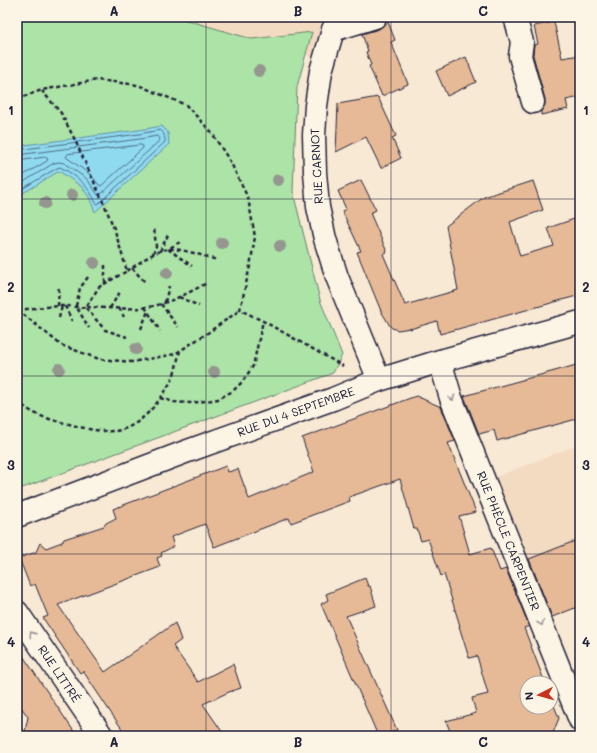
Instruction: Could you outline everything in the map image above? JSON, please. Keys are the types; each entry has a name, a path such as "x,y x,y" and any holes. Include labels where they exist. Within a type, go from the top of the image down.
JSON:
{"street":[{"path":"336,23 375,17"},
{"path":"515,17 522,42 520,56 533,102"},
{"name":"RUE CARNOT","path":"336,23 321,71 316,106 314,136 318,207 337,277 379,380"},
{"name":"RUE DU 4 SEPTEMBRE","path":"17,516 185,452 333,399 379,380 440,361 580,322"},
{"name":"RUE PHÈCLE CARPENTIER","path":"440,361 451,398 580,720"},
{"name":"RUE LITTRÉ","path":"17,612 102,736"}],"path":[{"path":"17,99 42,90 97,80 138,85 186,105 212,133 231,163 248,198 255,237 240,310 175,354 132,362 99,359 61,345 18,310"},
{"path":"42,90 62,112 105,206 127,271"},
{"path":"152,255 156,246 154,228"},
{"path":"160,252 168,235"},
{"path":"86,307 99,286 105,284 152,255 168,249 180,242"},
{"path":"168,249 179,250 217,260"},
{"path":"168,249 192,266"},
{"path":"105,265 105,284"},
{"path":"132,268 145,282"},
{"path":"88,277 80,288 76,306 89,328"},
{"path":"18,310 62,306 76,306 82,308 145,307 161,304 179,297 206,283"},
{"path":"59,285 62,306 59,318"},
{"path":"165,302 169,286"},
{"path":"110,308 120,292"},
{"path":"179,297 199,306"},
{"path":"161,304 178,327"},
{"path":"62,306 72,321"},
{"path":"86,307 105,330 127,337"},
{"path":"145,307 160,331"},
{"path":"119,308 124,317"},
{"path":"240,310 264,321 343,366"},
{"path":"141,329 148,311"},
{"path":"160,398 174,402 190,403 218,399 233,391 243,381 253,366 258,339 264,321"},
{"path":"17,401 28,410 42,417 83,428 114,432 124,430 135,424 147,414 160,398 172,380 180,351"}],"shaded area":[{"path":"142,17 329,17 319,58"},
{"path":"580,444 580,606 551,617 493,478"}],"green space":[{"path":"17,17 176,17 252,39 312,32 297,87 293,192 320,300 342,355 333,373 17,490"}],"water":[{"path":"162,126 168,133 169,144 95,212 89,197 82,187 59,171 17,196 17,146"}],"building":[{"path":"388,22 395,40 391,42 408,84 382,96 369,66 371,65 366,52 368,51 362,34 379,29"},
{"path":"554,22 562,58 580,55 580,97 566,100 568,109 541,115 541,111 545,105 545,99 533,55 534,45 538,44 534,26"},
{"path":"466,57 476,82 447,96 436,71"},
{"path":"378,97 396,136 392,138 401,158 381,168 366,137 336,152 338,104"},
{"path":"361,180 376,210 370,213 387,252 383,254 405,305 458,290 446,226 484,197 533,181 543,210 510,222 520,256 554,246 548,228 580,217 580,295 440,334 437,321 410,329 398,330 392,328 381,311 357,252 361,251 342,211 346,209 338,191"},
{"path":"580,364 580,418 497,441 494,430 479,434 464,396"},
{"path":"416,396 441,407 455,441 448,443 476,512 459,516 470,554 491,548 500,571 506,569 529,626 524,628 542,675 519,675 519,715 558,715 559,718 553,733 548,736 452,736 446,721 476,713 472,698 488,694 477,656 469,658 444,574 441,576 428,539 421,541 417,529 414,529 400,479 349,497 350,501 291,523 289,518 214,547 205,524 171,537 174,546 161,553 162,556 157,558 160,567 58,605 105,672 175,623 181,640 173,646 198,682 233,664 241,688 203,704 225,736 127,736 83,671 80,673 43,618 48,616 35,584 30,586 19,558 36,552 40,543 46,548 62,542 64,539 104,526 106,523 116,518 113,509 226,466 228,472 238,469 249,499 314,472 302,438"},
{"path":"580,539 580,606 552,617 529,559"},
{"path":"365,578 368,586 370,586 376,606 346,616 397,730 383,736 378,736 321,604 328,600 326,594"},
{"path":"17,647 77,736 24,736 28,717 17,701"}]}
